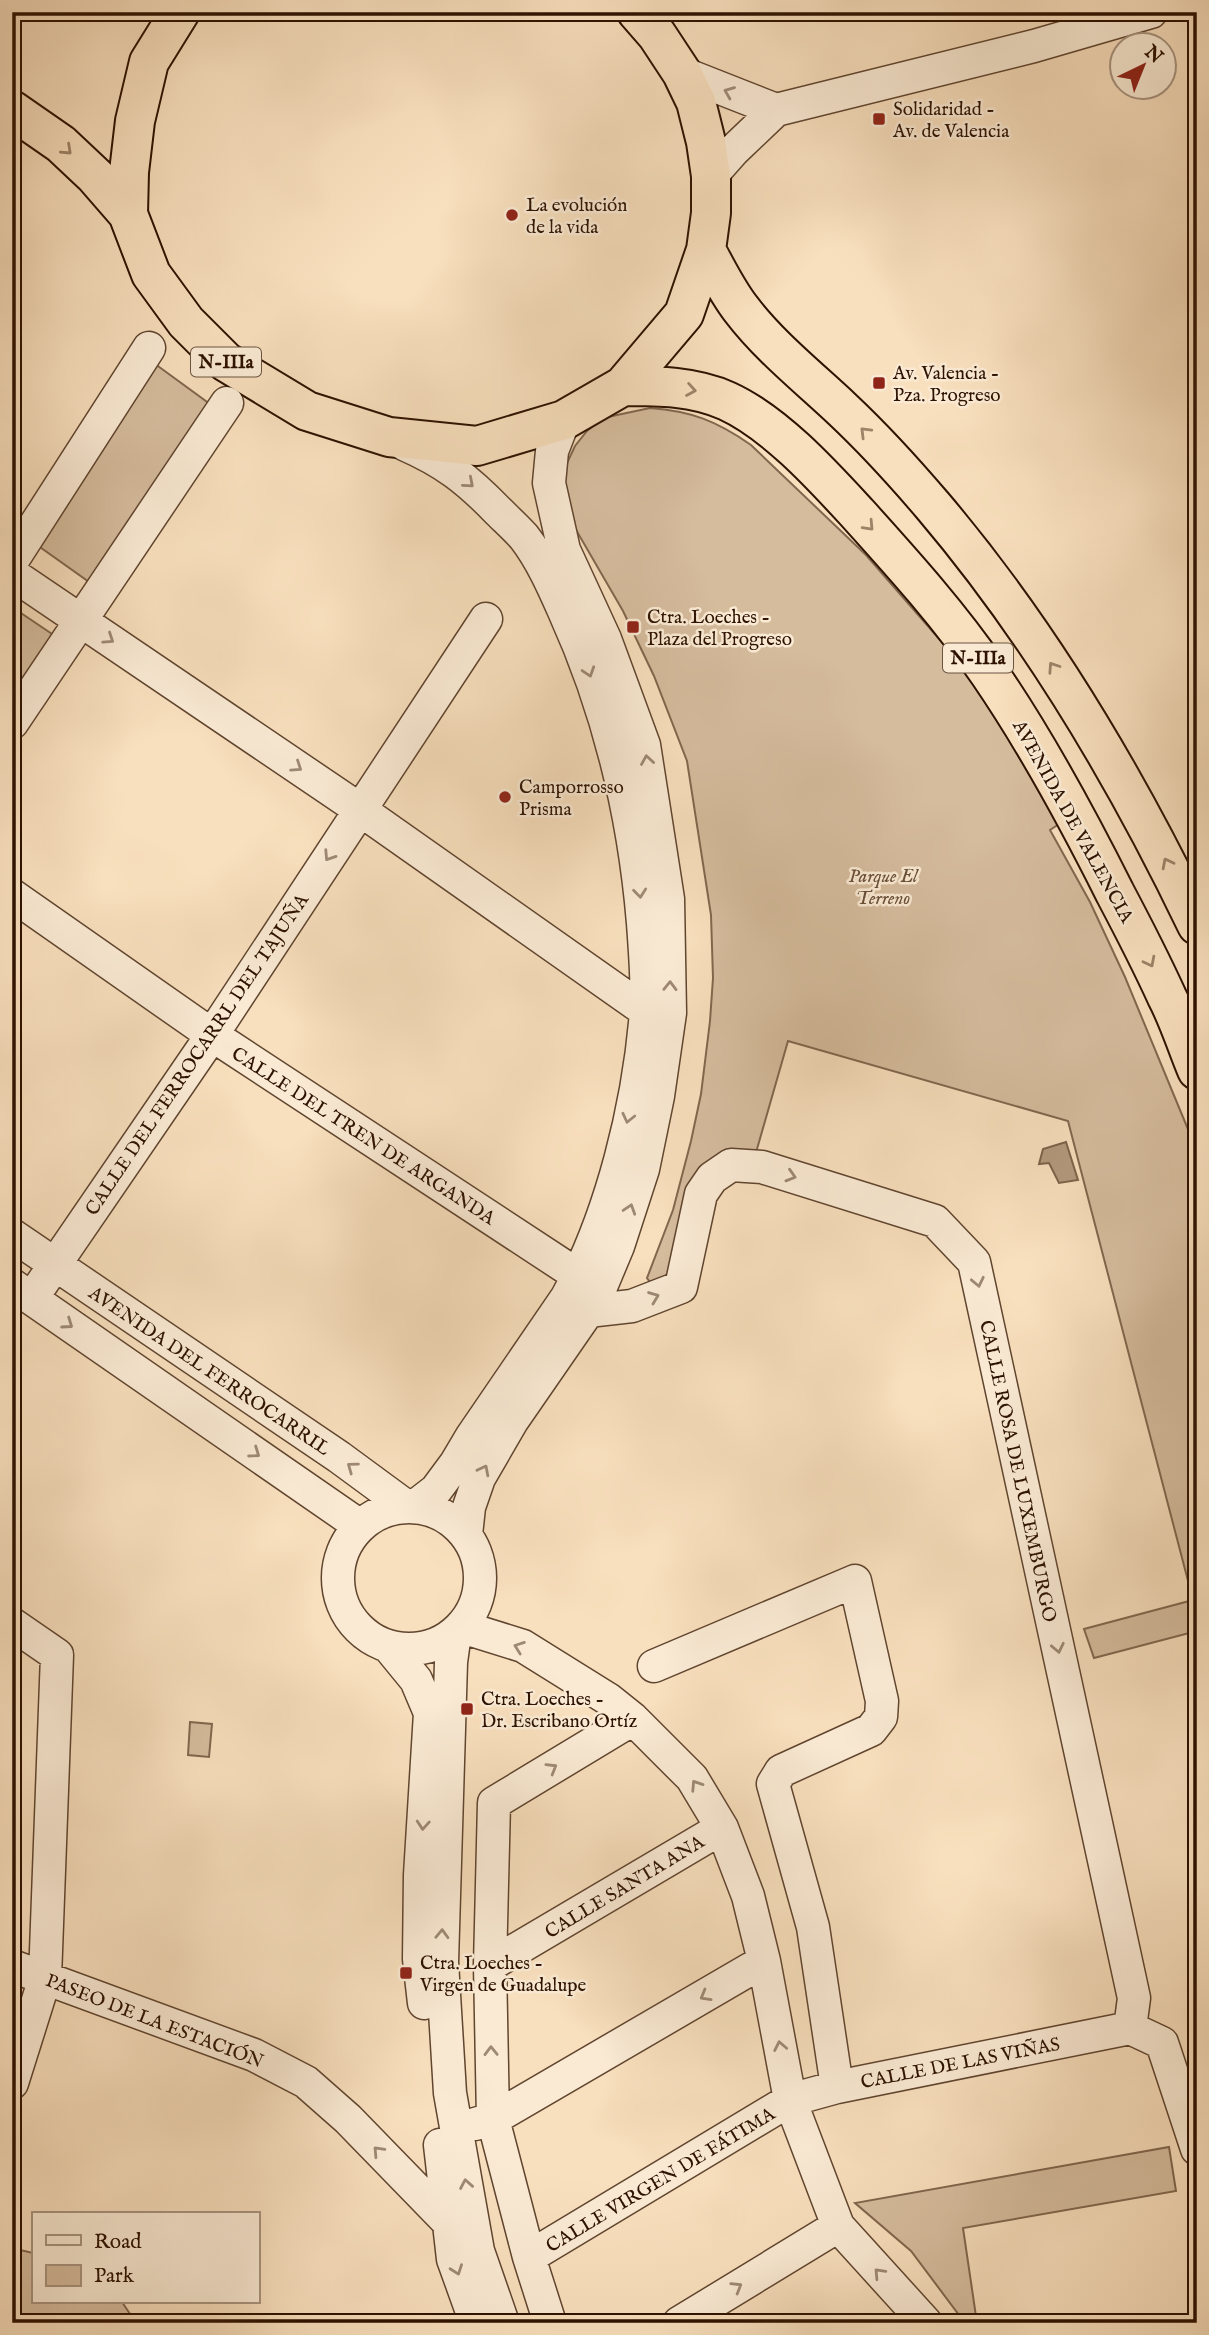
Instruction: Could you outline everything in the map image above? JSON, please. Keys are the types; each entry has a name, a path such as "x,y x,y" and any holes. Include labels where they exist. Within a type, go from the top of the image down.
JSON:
{"highway":[{"name":"N-IIIa","path":"128,214 129,172 135,121 149,62 180,12"},
{"name":"N-IIIa","path":"12,110 61,144 128,214 152,274 186,322 226,362 307,411 389,437 477,446 564,420 623,386 684,314 706,250 711,213 711,176 706,142 695,102 682,73 657,35 637,12"},
{"name":"N-IIIa","path":"706,250 740,308 764,337 891,458 972,554 1021,620 1116,768 1167,862 1197,925"},
{"name":"AVENIDA DE VALENCIA","path":"623,386 668,386 699,391 726,401 753,416 796,452 843,498 907,568 988,672 1038,749 1084,830 1168,998 1197,1070"}],"street":[{"path":"711,176 776,110 1023,49 1151,12"},
{"path":"682,73 776,110"},
{"path":"12,561 149,348"},
{"path":"12,723 227,403"},
{"path":"466,1535 469,1507 489,1459 588,1311 618,1246 643,1169 658,1096 670,1013 668,899 644,746 605,639 564,550 549,483 552,451 564,420"},
{"path":"389,437 436,458 469,481 524,537 549,578 575,636 616,753 634,844 645,957 646,1011 635,1089 618,1162 596,1236 579,1276 456,1463 436,1490 411,1507"},
{"path":"12,574 363,804 646,1011"},
{"name":"CALLE DEL FERROCARRL DEL TAJUÑA","path":"22,1292 55,1264 212,1035 485,619"},
{"name":"CALLE DEL TREN DE ARGANDA","path":"12,895 212,1035 579,1276"},
{"name":"CALLE ROSA DE LUXEMBURGO","path":"588,1311 632,1306 681,1287 701,1194 712,1178 731,1165 762,1167 936,1221 974,1262 1134,1998 1130,2028"},
{"name":"AVENIDA DEL FERROCARRIL","path":"12,1235 411,1507"},
{"path":"22,1292 360,1526"},
{"path":"411,1507 434,1511 452,1521 466,1535 478,1558 481,1582 475,1606 458,1630 435,1645 412,1650 389,1647 366,1636 349,1618 339,1595 338,1570 345,1546 360,1526 390,1509 411,1507"},
{"path":"654,1666 855,1580 882,1701 881,1717 871,1730 781,1771 773,1784 813,1927 837,2087"},
{"path":"12,1624 57,1655 45,1978 12,2083"},
{"path":"458,1630 523,1646 608,1699 692,1778 722,1828 748,1896 764,1962 790,2100 838,2226 926,2323"},
{"path":"458,1630 451,1662 442,1962 450,2093 447,2221 453,2259 476,2323"},
{"path":"389,1647 416,1680 430,1713 420,1875 419,1959 448,2131 478,2251 503,2323"},
{"path":"550,2323 529,2257 493,2119 490,1965 494,1803 632,1719"},
{"name":"CALLE SANTA ANA","path":"490,1965 722,1828"},
{"path":"448,2131 493,2119 764,1962"},
{"name":"PASEO DE LA ESTACIÓN","path":"12,1966 254,2055 306,2082 348,2119 478,2251"},
{"path":"1130,2028 1162,2043 1197,2149"},
{"name":"CALLE DE LAS VIÑAS","path":"790,2100 837,2087 1130,2028"},
{"name":"CALLE VIRGEN DE FÁTIMA","path":"529,2257 790,2100"},
{"path":"679,2323 838,2226"}],"green space":[{"path":"151,361 214,407 92,584 30,540"},
{"name":"Parque El Terreno","path":"650,408 703,419 751,445 866,555 954,656 1065,820 1050,830 1090,902 1125,977 1197,1151 1197,1631 1094,1658 1084,1629 1193,1600 1068,1121 788,1041 755,1156 739,1155 671,1272 650,1282 647,1278 673,1210 701,1094 713,978 711,915 687,761 654,676 623,611 572,523 563,483 567,463 575,446 587,431 603,418"},
{"path":"12,607 55,636 12,700"},
{"path":"190,1722 212,1724 209,1757 188,1755"},
{"path":"1169,2147 1176,2191 963,2228 977,2323 965,2323 911,2251 855,2203"},
{"path":"12,2248 32,2253 32,2304 123,2304 136,2323 12,2323"}],"shaded area":[{"path":"1066,1142 1078,1180 1059,1183 1049,1163 1039,1164 1043,1149"}],"place":[{"name":"Solidaridad - Av. de Valencia","path":"879,119"},
{"name":"La evolución de la vida","path":"512,215"},
{"name":"Av. Valencia - Pza. Progreso","path":"879,383"},
{"name":"Ctra. Loeches - Plaza del Progreso","path":"633,627"},
{"name":"Camporrosso Prisma","path":"505,797"},
{"name":"Ctra. Loeches - Dr. Escribano Ortíz","path":"467,1709"},
{"name":"Ctra. Loeches - Virgen de Guadalupe","path":"406,1973"}]}
